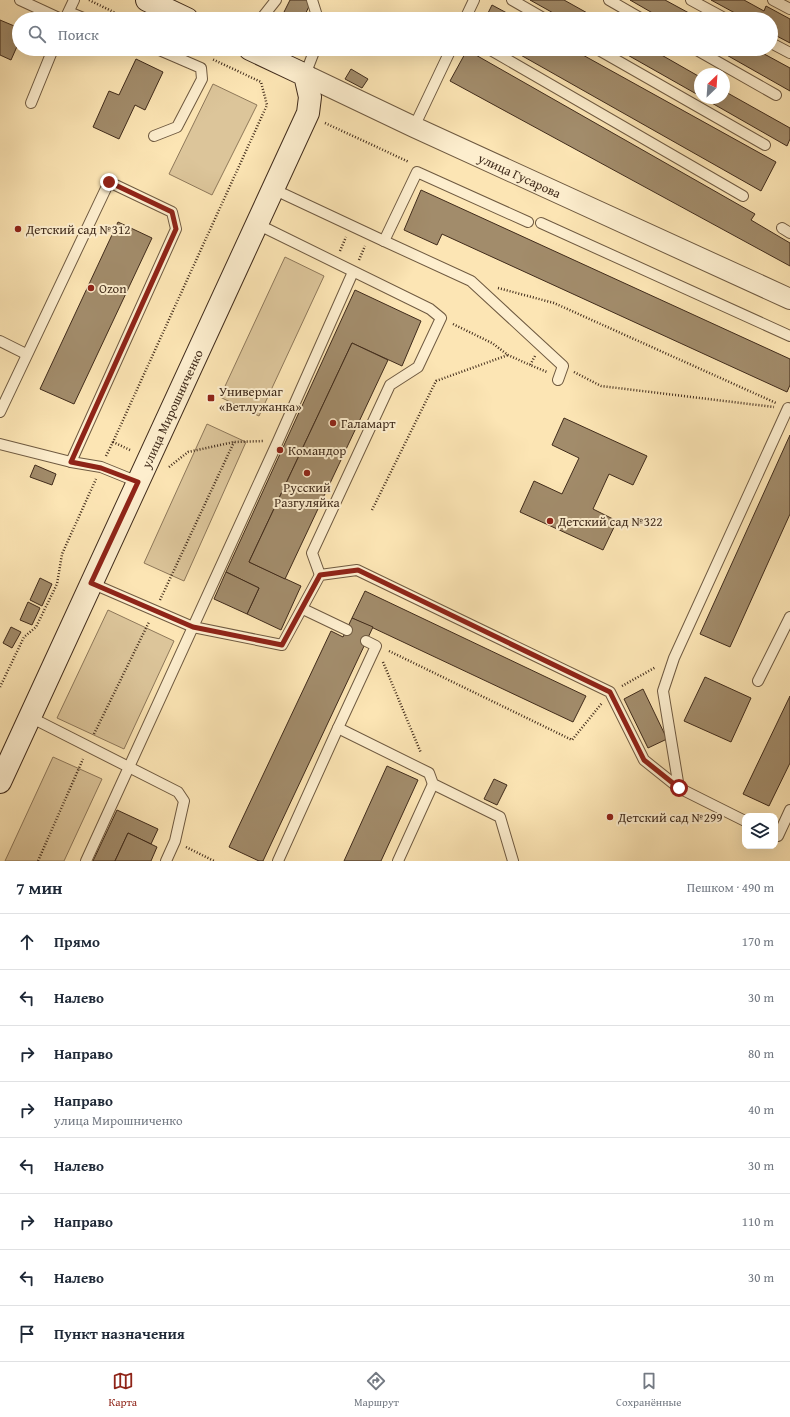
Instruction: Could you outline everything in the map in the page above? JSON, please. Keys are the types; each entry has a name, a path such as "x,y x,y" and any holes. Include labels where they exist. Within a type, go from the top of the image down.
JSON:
{"street":[{"path":"148,0 173,12"},
{"name":"улица Гусарова","path":"265,56 414,127 790,299"},
{"name":"улица Мирошниченко","path":"2,770 30,717 308,113 310,97 305,75"}],"lane":[{"path":"20,0 52,12"},
{"path":"68,12 74,0"},
{"path":"267,12 276,0"},
{"path":"312,0 316,12"},
{"path":"468,12 474,0"},
{"path":"512,0 533,12"},
{"path":"609,0 630,12"},
{"path":"691,0 713,12"},
{"path":"773,0 790,9"},
{"path":"778,47 790,53"},
{"path":"31,103 50,56"},
{"path":"154,136 177,127 202,79 201,68 173,56"},
{"path":"305,75 312,56"},
{"path":"414,127 448,56"},
{"path":"501,56 743,196"},
{"path":"609,56 765,145"},
{"path":"707,56 776,95"},
{"path":"384,241 417,172 528,222"},
{"path":"0,412 26,354 109,182 172,212 176,229 71,462"},
{"path":"273,189 471,281 563,366 558,380"},
{"path":"541,223 790,336"},
{"path":"91,583 193,627 282,645 303,609 320,575 312,552 390,385 418,367 441,318 430,309 355,268 334,262 257,224"},
{"path":"86,861 278,441 355,268"},
{"path":"0,341 26,354"},
{"path":"679,788 663,691 674,658 789,409"},
{"path":"0,444 101,468 138,482"},
{"path":"320,575 358,570 610,692 644,760 679,788 742,819"},
{"path":"303,609 347,630"},
{"path":"758,681 790,617"},
{"path":"278,861 376,646 366,641"},
{"path":"30,717 178,792 184,801 175,842 166,861"},
{"path":"338,728 429,773 433,784 500,817 513,861"},
{"path":"398,861 433,784"},
{"path":"778,836 790,810"}],"path":[{"path":"89,0 114,12"},
{"path":"0,687 24,637 36,628 57,584 62,554 266,105 261,82 205,56"},
{"path":"325,123 414,164 417,172"},
{"path":"334,262 352,226"},
{"path":"355,268 364,248"},
{"path":"471,281 554,302 789,409"},
{"path":"441,318 492,343 508,355 530,365"},
{"path":"372,510 436,381 508,355"},
{"path":"563,366 601,386 789,409"},
{"path":"169,467 188,452 234,442 278,441"},
{"path":"113,442 130,450"},
{"path":"38,861 88,747 234,442"},
{"path":"376,646 572,740 610,692 674,658"},
{"path":"376,646 429,773"},
{"path":"175,842 214,861"}],"shaded area":[{"path":"213,84 257,105 212,195 169,174"},
{"path":"285,257 324,276 259,416 220,397"},
{"path":"207,424 246,442 184,581 144,563"},
{"path":"108,610 174,641 124,749 57,718"},
{"path":"53,757 102,779 64,861 5,861"}],"building":[{"path":"290,0 312,0 306,12 284,12"},
{"path":"530,0 564,0 585,12 551,12"},
{"path":"630,0 665,0 687,12 651,12"},
{"path":"711,0 744,0 764,11 766,6 777,12 733,12"},
{"path":"492,5 505,12 488,12"},
{"path":"778,12 790,19 790,43 778,37"},
{"path":"0,20 12,25 13,56 11,60 0,55"},
{"path":"464,56 478,56 755,214 751,220 790,243 790,266 450,81"},
{"path":"522,56 585,56 776,162 761,191"},
{"path":"629,56 663,56 694,74 694,93"},
{"path":"728,56 768,56 790,68 790,91"},
{"path":"136,59 163,72 145,110 135,105 119,139 93,127 109,91 119,95"},
{"path":"351,69 368,79 362,88 345,79"},
{"path":"730,94 790,128 790,139 787,146 714,104 730,104"},
{"path":"421,190 790,359 790,385 787,392 442,234 437,245 404,230"},
{"path":"118,222 152,238 74,404 40,389"},
{"path":"355,290 421,321 402,366 352,343 249,562 301,586 281,630 247,614 259,588 226,572"},
{"path":"352,343 388,360 285,579 249,562"},
{"path":"564,418 647,456 633,485 609,474 593,509 617,521 603,550 520,512 534,481 562,494 579,458 552,445"},
{"path":"790,435 790,514 730,647 700,634"},
{"path":"35,465 56,474 52,485 30,477"},
{"path":"226,572 259,588 247,614 214,599"},
{"path":"40,578 52,584 42,606 30,600"},
{"path":"365,591 586,696 573,722 352,618"},
{"path":"28,602 40,608 32,625 20,620"},
{"path":"352,618 373,627 263,861 259,861 229,847 331,631 343,637"},
{"path":"11,627 21,632 12,648 3,643"},
{"path":"705,677 751,698 731,742 684,721"},
{"path":"643,689 667,739 648,748 624,699"},
{"path":"790,696 790,763 769,806 743,794"},
{"path":"387,766 418,780 381,861 344,861"},
{"path":"494,779 507,785 497,805 484,799"},
{"path":"117,810 158,829 151,844 128,833 115,861 93,861"},
{"path":"128,833 157,847 151,861 115,861"}],"place":[{"name":"Детский сад №312","path":"18,229"},
{"name":"Ozon","path":"91,288"},
{"name":"Универмаг «Ветлужанка»","path":"211,398"},
{"name":"Галамарт","path":"333,423"},
{"name":"Командор","path":"280,450"},
{"name":"Русский Разгуляйка","path":"307,473"},
{"name":"Детский сад №322","path":"550,521"},
{"name":"Детский сад №299","path":"610,817"}],"route":[{"path":"109,182 172,212 176,229 71,462 101,468 138,482 91,583 193,627 282,645 303,609 320,575 358,570 610,692 644,760 679,788"}]}
